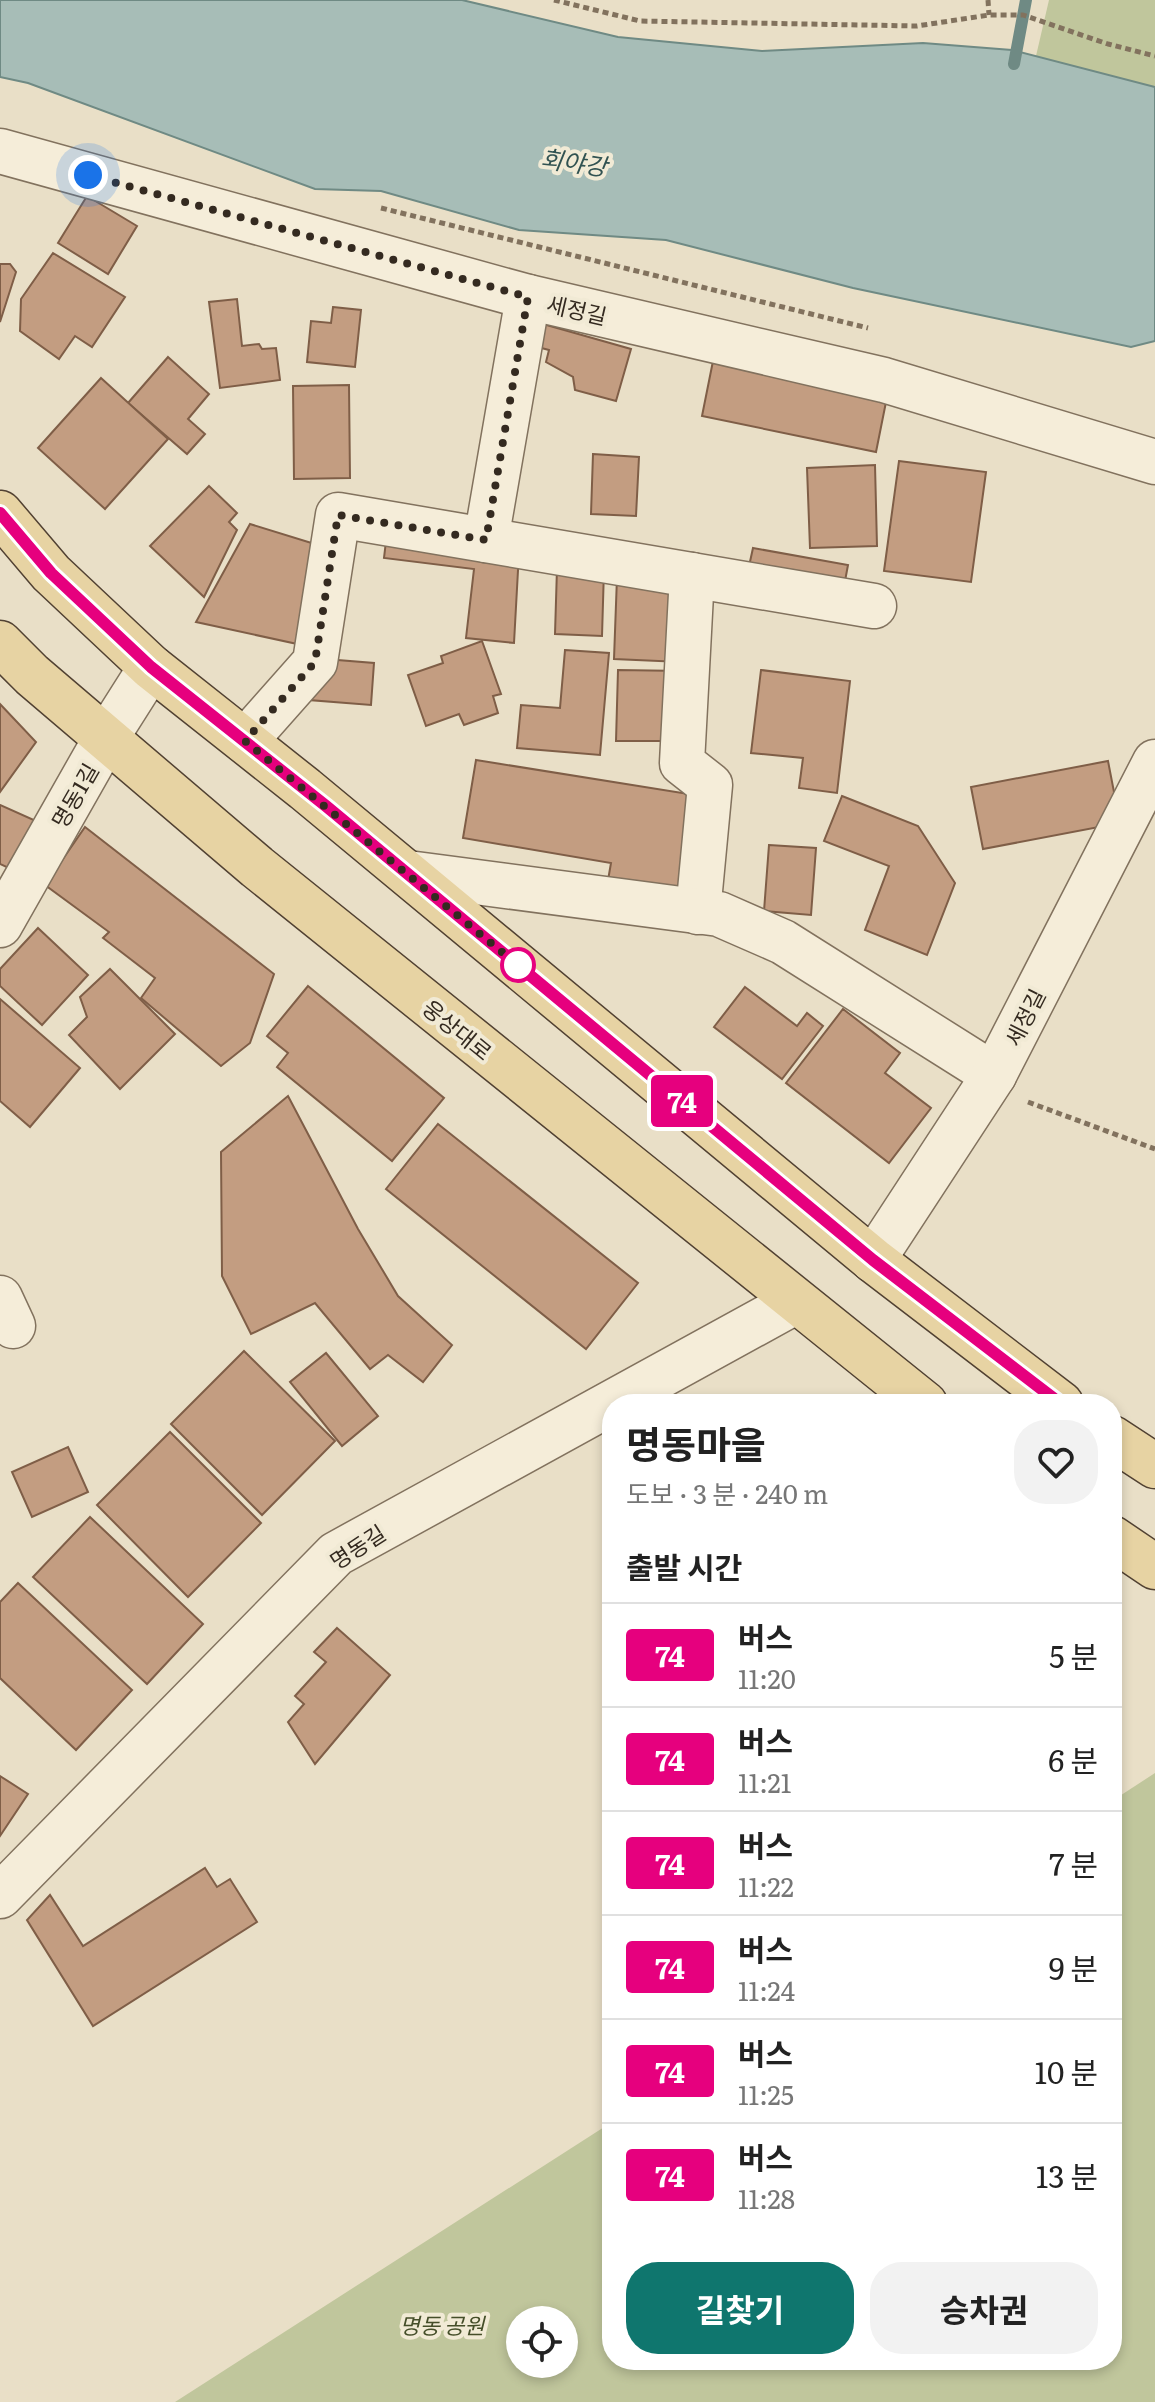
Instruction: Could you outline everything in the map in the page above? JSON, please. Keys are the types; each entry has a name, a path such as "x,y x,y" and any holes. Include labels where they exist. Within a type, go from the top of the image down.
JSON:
{"main road":[{"path":"0,513 51,573 151,667 408,873 873,1260 1048,1394"},
{"name":"웅상대로","path":"0,643 32,675 269,877 912,1394"},
{"path":"1122,1445 1155,1466"},
{"path":"1122,1545 1155,1567"}],"street":[{"name":"세정길","path":"0,151 528,297 884,380 1155,462"},
{"path":"486,540 528,297"},
{"path":"245,741 315,662 338,515 874,606"},
{"path":"692,575 682,763 710,785 698,912"},
{"name":"명동1길","path":"0,925 106,738 151,667"},
{"name":"세정길","path":"873,1260 990,1080 1155,762"},
{"path":"408,873 719,914 783,942 990,1080"},
{"name":"명동길","path":"627,1394 795,1302"},
{"name":"명동길","path":"0,1896 336,1554 602,1408"}],"path":[{"path":"554,0 640,21 917,26 989,15 1023,15 1108,44 1155,56"},
{"path":"988,0 989,15"},
{"path":"990,1080 1155,1149"}],"green space":[{"path":"1049,0 1155,0 1155,87 1036,56"},
{"name":"명동 공원","path":"1155,1773 1155,2402 175,2402 602,2128 602,2370 1122,2370 1122,1794"}],"water":[{"name":"회야강","path":"0,0 462,0 618,37 762,51 923,43 1012,50 1155,87 1155,341 1131,347 853,288 666,240 519,230 381,191 315,189 28,83 0,77"}],"building":[{"path":"87,196 137,226 108,274 58,243"},
{"path":"53,253 125,297 92,347 75,336 59,359 20,331 21,299"},
{"path":"0,264 10,264 16,272 0,322"},
{"path":"237,299 242,346 259,344 262,349 276,348 280,380 220,388 209,302"},
{"path":"333,307 361,310 355,367 307,362 311,321 331,323"},
{"path":"536,322 631,349 616,401 575,390 573,377 546,362 549,350 530,345"},
{"path":"168,357 209,394 188,419 205,434 187,454 128,403"},
{"path":"713,361 887,397 876,452 702,416"},
{"path":"101,378 168,439 105,509 38,448"},
{"path":"349,385 350,478 294,479 293,386"},
{"path":"593,454 639,457 636,516 591,514"},
{"path":"899,461 986,472 971,582 884,571"},
{"path":"875,465 877,546 810,548 807,468"},
{"path":"209,486 237,513 229,522 237,530 204,597 150,546"},
{"path":"250,524 318,545 311,647 196,622"},
{"path":"387,533 519,552 514,643 466,638 474,569 384,558"},
{"path":"753,548 848,565 842,597 746,580"},
{"path":"557,568 604,569 602,636 555,634"},
{"path":"617,577 684,595 681,662 614,659"},
{"path":"482,641 501,694 493,696 498,713 464,725 459,714 426,726 408,675 443,663 441,656"},
{"path":"565,650 609,653 600,755 517,748 521,705 560,708"},
{"path":"325,659 374,663 371,705 309,700"},
{"path":"618,670 683,671 681,741 616,741"},
{"path":"761,670 850,681 837,793 799,788 803,758 751,753"},
{"path":"0,704 36,742 0,792"},
{"path":"476,760 695,795 679,897 607,886 611,863 463,838"},
{"path":"1108,761 1120,823 983,849 971,787"},
{"path":"842,796 918,826 955,883 927,955 865,930 889,866 824,841"},
{"path":"0,805 36,821 15,871 0,864"},
{"path":"85,827 274,974 250,1043 221,1066 141,998 155,978 103,938 109,932 45,885"},
{"path":"769,845 816,848 811,915 764,911"},
{"path":"38,928 88,975 42,1025 0,986 0,969"},
{"path":"110,969 175,1034 120,1089 69,1035 87,1017 80,997"},
{"path":"308,986 444,1098 392,1161 277,1067 288,1053 267,1036"},
{"path":"745,987 797,1026 807,1013 823,1026 782,1079 714,1027"},
{"path":"0,999 80,1068 30,1127 0,1101"},
{"path":"843,1009 900,1053 885,1073 931,1108 889,1163 786,1083"},
{"path":"288,1096 358,1229 398,1296 452,1345 423,1382 388,1355 370,1369 315,1303 251,1334 222,1276 221,1152"},
{"path":"438,1124 638,1283 586,1349 386,1189"},
{"path":"244,1351 335,1441 262,1515 171,1424"},
{"path":"326,1353 378,1416 342,1446 290,1382"},
{"path":"170,1432 261,1523 188,1597 97,1505"},
{"path":"68,1447 88,1492 32,1517 12,1472"},
{"path":"90,1517 203,1624 147,1684 33,1577"},
{"path":"18,1583 132,1690 76,1750 0,1678 0,1602"},
{"path":"337,1628 390,1675 315,1764 288,1722 304,1704 295,1696 326,1662 314,1652"},
{"path":"0,1776 28,1794 0,1836"},
{"path":"205,1868 217,1887 230,1879 257,1922 93,2026 27,1920 50,1895 83,1946"}],"waterway":[{"path":"1014,64 1026,0"}],"bus line":[{"name":"74","path":"0,513 51,573 151,667 326,806 873,1260 1048,1394"}],"route":[{"path":"88,175 528,297 486,540 338,515 315,662 245,741 530,975 518,965"}]}
